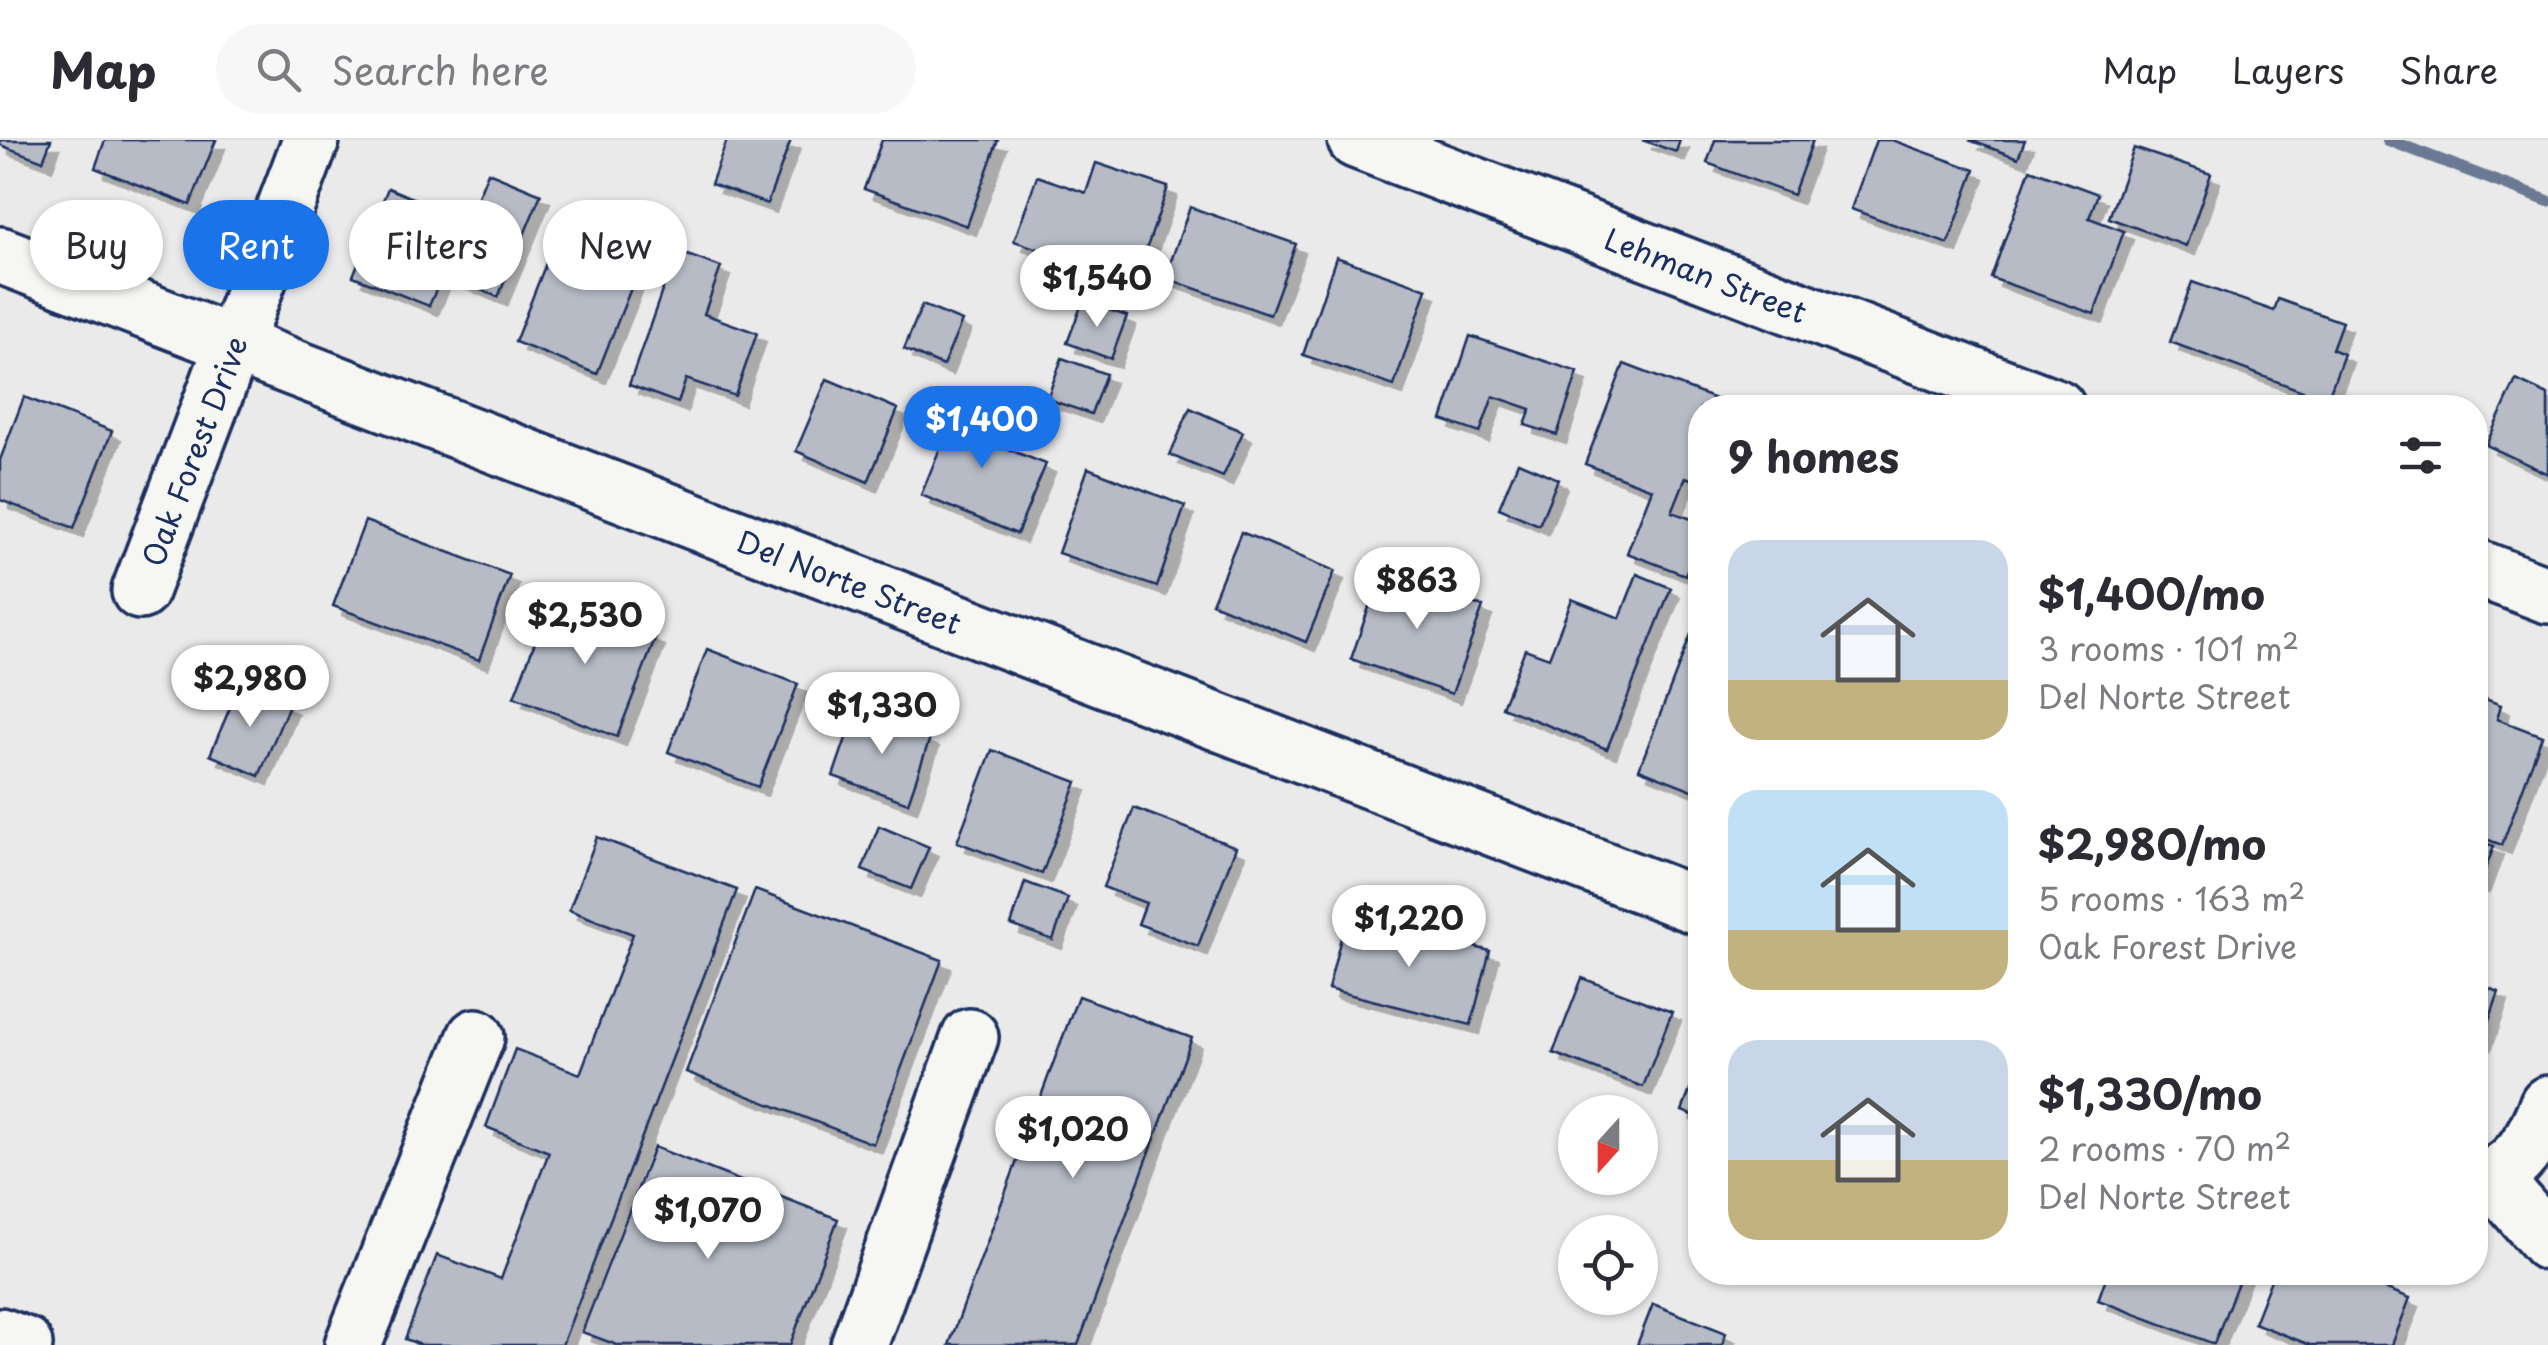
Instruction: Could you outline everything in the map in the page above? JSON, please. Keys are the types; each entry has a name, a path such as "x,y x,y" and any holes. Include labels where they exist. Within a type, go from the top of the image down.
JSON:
{"street":[{"name":"Oak Forest Drive","path":"140,591 311,140"},
{"name":"Lehman Street","path":"1356,140 2023,395"},
{"name":"Del Norte Street","path":"0,255 1688,902"},
{"path":"2488,572 2548,595"},
{"path":"352,1345 476,1037"},
{"path":"859,1345 970,1038"},
{"path":"2488,1177 2531,1148 2548,1104"},
{"path":"2488,1184 2548,1242"},
{"path":"0,1336 24,1345"}],"building":[{"path":"0,140 51,140 43,161 0,145"},
{"path":"105,140 216,140 192,200 183,202 95,168"},
{"path":"727,140 791,140 767,204 711,184"},
{"path":"882,140 998,140 967,226 864,189"},
{"path":"1642,140 1680,140 1676,152"},
{"path":"1715,140 1813,140 1793,195 1707,163"},
{"path":"1876,140 1892,140 1975,170 1948,244 1851,209"},
{"path":"1969,140 2025,140 2018,158"},
{"path":"2134,148 2211,174 2186,246 2109,218"},
{"path":"1096,163 1168,187 1137,276 1064,251 1062,257 1014,241 1037,176 1086,193"},
{"path":"2030,169 2098,194 2089,218 2124,231 2094,314 1991,278"},
{"path":"488,172 541,194 523,237 523,200 477,200"},
{"path":"388,188 417,200 383,200"},
{"path":"1190,207 1296,244 1270,315 1165,278"},
{"path":"687,255 721,267 704,314 757,333 735,396 686,379 678,403 629,385 662,290 687,290"},
{"path":"1336,257 1427,289 1394,386 1303,355"},
{"path":"543,271 543,290 630,290 597,374 515,342"},
{"path":"2192,282 2274,311 2278,299 2342,322 2332,349 2344,354 2329,395 2313,395 2170,342"},
{"path":"388,290 436,290 429,306"},
{"path":"481,290 501,290 498,297"},
{"path":"1083,301 1127,316 1111,359 1067,343"},
{"path":"922,305 962,321 943,366 904,349"},
{"path":"1470,336 1578,372 1557,435 1525,425 1531,409 1493,396 1480,433 1442,420"},
{"path":"1062,358 1106,374 1091,414 1047,399"},
{"path":"1624,364 1705,395 1688,395 1688,478 1672,512 1688,518 1685,575 1627,553 1652,489 1585,464"},
{"path":"827,379 898,409 868,482 796,451"},
{"path":"2516,380 2548,395 2548,474 2488,446"},
{"path":"962,394 995,407 982,439 1046,464 1017,534 921,495"},
{"path":"24,397 112,431 74,528 0,500 0,460"},
{"path":"1190,408 1243,432 1223,477 1170,455"},
{"path":"1518,462 1558,479 1539,525 1499,508"},
{"path":"1088,468 1185,506 1157,587 1058,553"},
{"path":"365,521 510,575 479,660 333,606"},
{"path":"1241,532 1335,571 1306,642 1212,603"},
{"path":"1383,567 1483,607 1452,694 1351,659"},
{"path":"1637,574 1671,588 1607,749 1502,707 1525,649 1549,658 1572,599 1620,618"},
{"path":"552,597 656,637 617,737 514,697"},
{"path":"1688,642 1688,788 1639,769"},
{"path":"707,649 798,684 758,787 668,752"},
{"path":"240,684 289,705 259,776 210,755"},
{"path":"2488,700 2501,705 2497,719 2542,736 2502,845 2488,840"},
{"path":"855,712 930,738 908,803 833,776"},
{"path":"992,750 1077,782 1042,874 957,842"},
{"path":"1134,808 1236,847 1198,946 1138,924 1146,903 1103,887"},
{"path":"879,826 929,847 911,889 862,870"},
{"path":"597,837 737,890 562,1345 421,1345 405,1339 437,1255 501,1279 549,1152 486,1127 515,1049 580,1074 633,934 569,910"},
{"path":"1025,882 1068,898 1053,940 1011,925"},
{"path":"755,890 942,960 873,1144 686,1072"},
{"path":"1347,914 1490,951 1471,1025 1328,989"},
{"path":"1582,978 1672,1012 1643,1087 1553,1053"},
{"path":"2488,988 2499,992 2488,1024"},
{"path":"1078,996 1192,1038 1078,1345 949,1345"},
{"path":"654,1147 838,1219 790,1345 617,1345 582,1332"},
{"path":"2103,1285 2237,1285 2214,1344 2098,1300"},
{"path":"2269,1285 2377,1285 2410,1298 2392,1345 2310,1345 2254,1323"},
{"path":"1658,1306 1726,1333 1722,1345 1637,1345 1649,1315 1658,1315"}],"waterway":[{"path":"2388,140 2548,201"}]}
